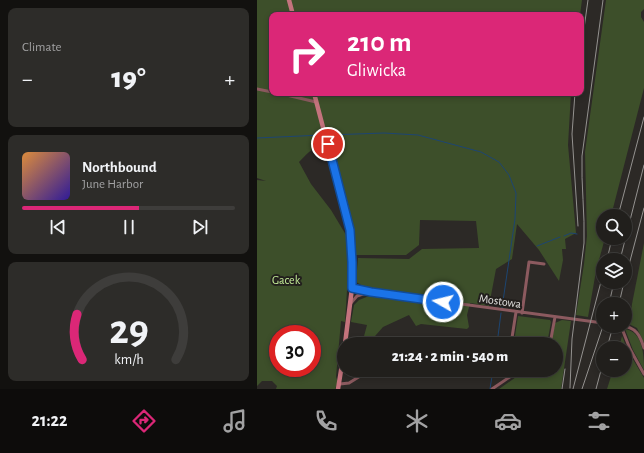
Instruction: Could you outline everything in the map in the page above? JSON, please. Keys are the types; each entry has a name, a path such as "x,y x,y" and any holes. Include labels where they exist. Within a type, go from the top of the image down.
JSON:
{"main road":[{"path":"289,0 292,12"},
{"path":"315,96 349,225 352,289 346,337"},
{"path":"339,389 341,377"}],"street":[{"path":"257,89 269,91"},
{"path":"291,96 316,102"},
{"path":"522,313 529,262 544,264"},
{"path":"352,289 354,292 361,294"},
{"name":"Mostowa","path":"352,289 596,322"},
{"name":"Mostowa","path":"361,294 371,292"},
{"path":"351,303 361,294"},
{"path":"512,337 516,312"},
{"path":"551,337 555,317"},
{"path":"632,329 637,331 644,348"},
{"path":"624,333 632,353 644,374"},
{"path":"340,384 349,383 358,377"},
{"path":"492,389 509,377"}],"green space":[{"name":"Gacek","path":"257,0 582,0 580,12 269,12 269,96 571,96 568,145 576,233 565,239 566,249 562,249 563,260 559,281 539,250 517,224 512,259 496,269 489,306 470,303 467,315 469,327 467,329 421,324 416,326 409,315 383,327 374,337 364,337 367,325 351,322 354,305 359,300 369,296 370,290 356,282 358,258 409,259 422,249 479,248 476,221 420,220 419,245 406,255 356,255 349,208 333,147 322,146 314,148 299,162 311,184 331,210 346,235 349,258 345,322 341,321 340,337 337,337 336,377 338,382 335,389 276,389 277,386 272,381 262,381 257,386 257,180 266,181 257,178"},
{"path":"606,0 644,0 644,9 641,12 641,17 644,22 644,88 613,209 596,209 596,245 603,245 601,253 596,253 596,271 588,317 576,315 587,236 585,152"},
{"path":"644,243 644,343 637,328 632,326 632,304"},
{"path":"518,316 550,320 551,322 548,337 515,336"},
{"path":"562,320 571,321 563,375 563,337 552,337 555,323"},
{"path":"632,332 639,339 643,351 644,370 633,350 632,341 630,341 627,333"},
{"path":"632,358 644,378 644,389 607,389 611,377 632,377"},
{"path":"516,377 563,377 561,389 499,389"}],"waterway":[{"path":"328,135 384,133 418,135 481,152 499,162 509,175 516,193 515,219 502,308"},
{"path":"257,138 323,135"},
{"path":"564,236 571,233 577,234"},
{"path":"537,246 560,237"},
{"path":"498,337 501,313"},
{"path":"490,389 492,377"}],"railway":[{"path":"584,29 588,0"},
{"path":"570,388 572,339 584,243 582,156 603,0"},
{"path":"575,96 572,134 578,226"},
{"path":"620,209 644,117"},
{"path":"622,253 644,165"},
{"path":"632,253 644,208"},
{"path":"609,253 610,245"},
{"path":"573,389 599,289"},
{"path":"611,297 612,289"},
{"path":"621,297 622,289"},
{"path":"582,389 601,333"},
{"path":"609,341 611,333"},
{"path":"562,389 565,369"},
{"path":"596,389 599,377"}],"route":[{"path":"328,144 350,230 352,288 443,302"}]}
